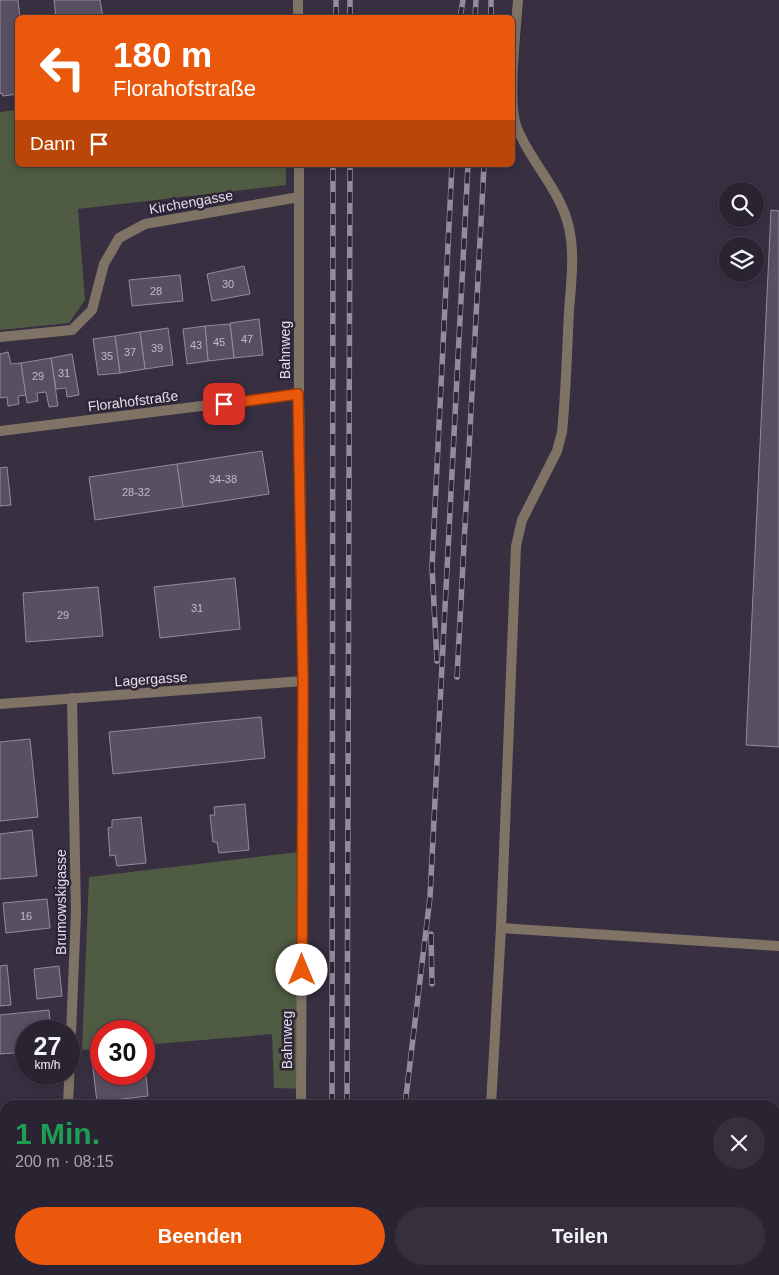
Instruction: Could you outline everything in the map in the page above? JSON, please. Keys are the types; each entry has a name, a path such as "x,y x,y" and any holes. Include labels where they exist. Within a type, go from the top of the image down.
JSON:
{"street":[{"path":"298,0 298,15"},
{"path":"515,53 518,0"},
{"path":"491,1100 501,928 516,546 522,520 557,451 562,432 572,262 569,228 562,205 528,152 515,120"},
{"name":"Bahnweg","path":"299,167 298,394 303,681 301,1100"},
{"name":"Kirchengasse","path":"0,337 72,330 92,310 104,264 119,238 145,224 299,196"},
{"name":"Florahofstraße","path":"0,431 298,394"},
{"name":"Lagergasse","path":"0,704 303,681"},
{"name":"Brumowskigasse","path":"68,1100 76,913 72,698"},
{"path":"501,928 779,946"}],"green space":[{"path":"15,110 15,167 286,167 286,185 78,209 85,300 69,323 0,330 0,112"},
{"path":"307,851 305,1089 274,1088 272,1034 155,1044 155,1020 90,1020 90,1050 82,1050 89,877"}],"building":[{"path":"0,0 18,0 20,15 15,15 15,94 3,96 2,93 0,94"},
{"path":"54,0 100,0 102,15 56,15"},
{"path":"771,210 779,211 779,747 746,745"},
{"path":"244,266 250,294 212,301 207,274"},
{"path":"180,275 183,301 132,306 129,280"},
{"path":"259,319 263,355 234,358 230,323"},
{"path":"230,324 234,358 208,361 205,326"},
{"path":"205,326 208,361 187,364 183,329"},
{"path":"168,328 173,365 145,369 140,332"},
{"path":"140,332 145,369 120,373 115,336"},
{"path":"115,336 120,373 98,375 93,339"},
{"path":"8,352 11,364 21,363 26,395 18,396 19,404 8,406 7,397 0,398 0,354"},
{"path":"72,354 79,395 67,397 66,388 56,389 51,358"},
{"path":"51,358 58,406 49,407 46,392 37,393 38,401 27,403 21,363"},
{"path":"262,451 269,494 183,507 177,464"},
{"path":"177,464 183,507 95,520 89,477"},
{"path":"7,467 11,505 0,506 0,468"},
{"path":"235,578 240,629 160,638 154,587"},
{"path":"98,587 103,636 26,642 23,593"},
{"path":"261,717 265,758 113,774 109,732"},
{"path":"30,739 38,817 0,821 0,742"},
{"path":"245,804 249,850 219,853 217,842 213,842 210,815 215,815 214,807"},
{"path":"141,817 146,863 117,866 115,855 110,856 108,828 112,827 112,820"},
{"path":"32,830 37,876 0,879 0,834"},
{"path":"47,899 50,928 6,933 3,903"},
{"path":"7,965 11,1005 0,1006 0,966"},
{"path":"59,966 62,996 37,999 34,969"},
{"path":"49,1010 50,1020 15,1020 15,1053 0,1054 0,1015"},
{"path":"95,1085 147,1085 148,1096 97,1100"}],"railway":[{"path":"336,0 336,15"},
{"path":"350,0 350,15"},
{"path":"460,15 463,0"},
{"path":"475,15 476,0"},
{"path":"491,0 491,15"},
{"path":"332,1100 333,167"},
{"path":"347,1100 350,167"},
{"path":"437,661 432,567 452,167"},
{"path":"406,1100 430,897 468,167"},
{"path":"457,677 484,167"},
{"path":"431,934 432,984"}],"route":[{"path":"224,404 298,394 303,681 302,970"}]}
